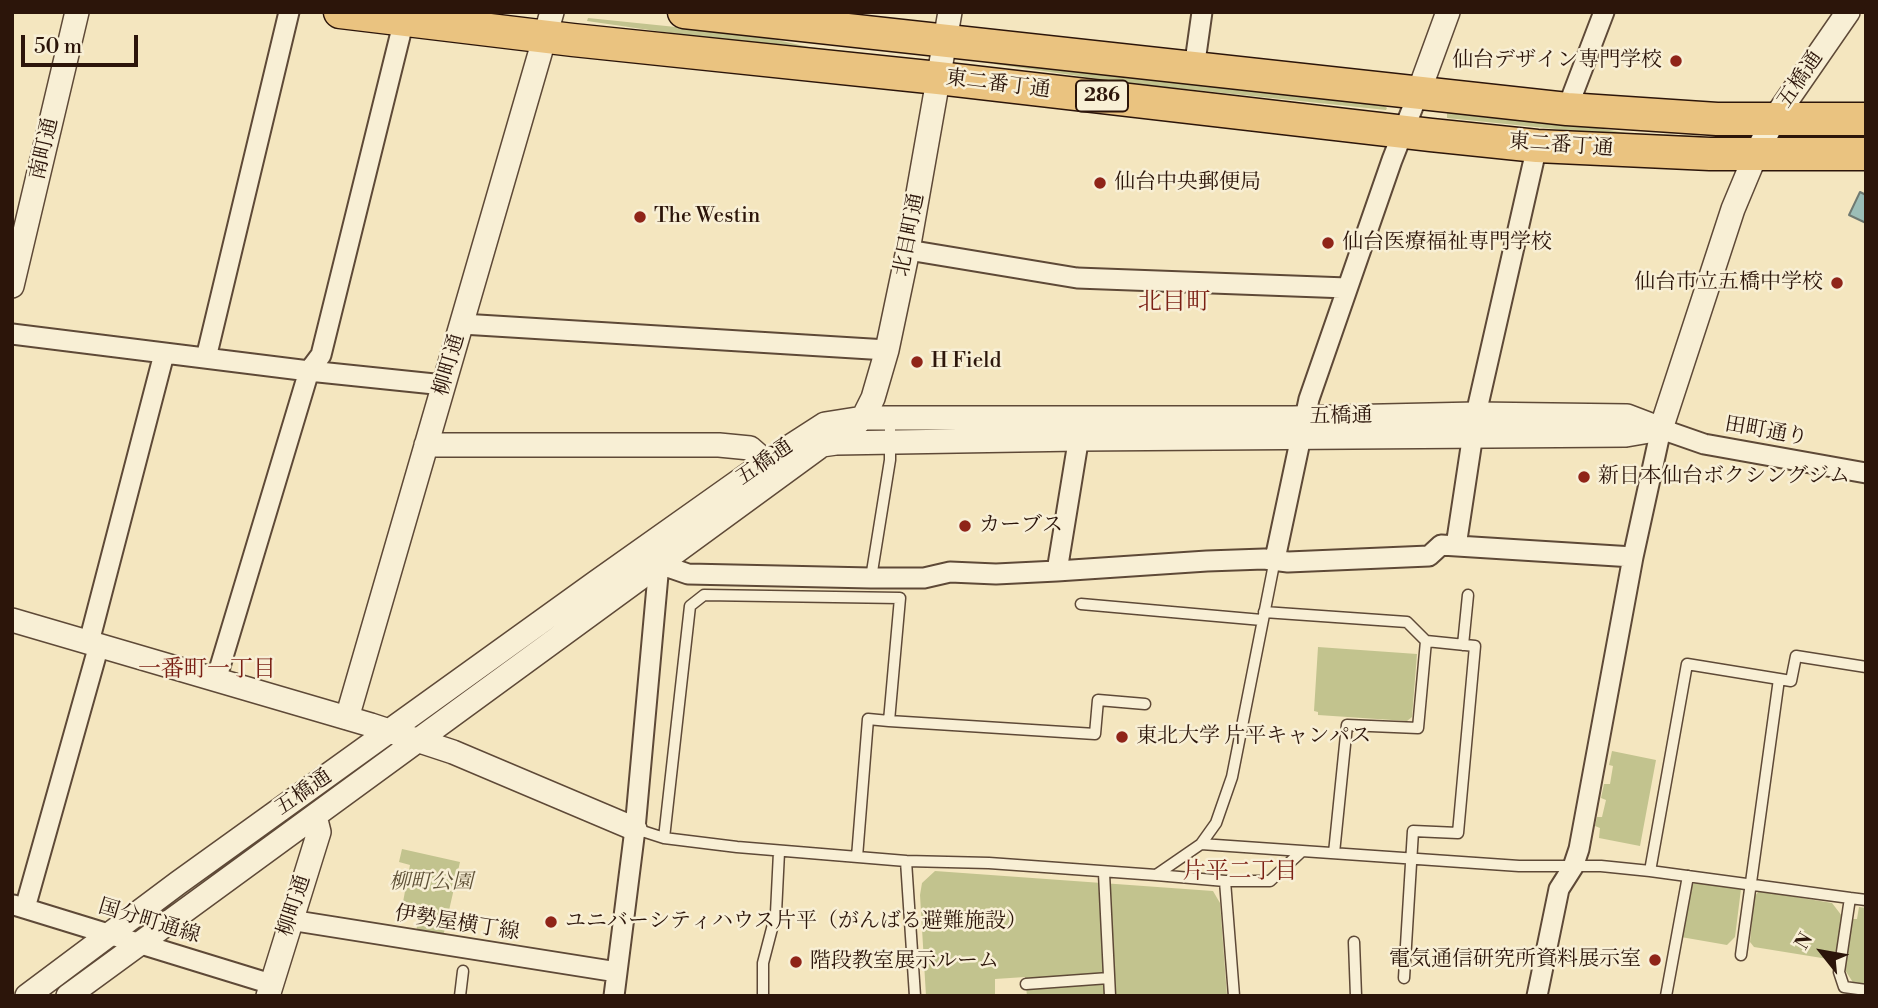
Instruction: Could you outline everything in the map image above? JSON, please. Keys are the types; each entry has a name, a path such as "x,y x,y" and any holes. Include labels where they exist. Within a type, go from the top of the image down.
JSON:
{"highway":[{"name":"東二番丁通","path":"340,12 404,20 548,24 938,78 1537,146 1756,154 1866,154"},
{"name":"東二番丁通","path":"684,12 947,26 1194,69 1567,109 1717,119 1866,119"}],"street":[{"name":"南町通","path":"12,286 77,12"},
{"path":"206,358 289,12"},
{"path":"1194,69 1202,12"},
{"path":"1275,559 1303,428 1347,288 1448,12"},
{"path":"1567,109 1604,12"},
{"name":"五橋通","path":"1661,429 1733,209 1756,154 1774,119 1848,12"},
{"path":"216,680 309,372 321,355 404,20"},
{"name":"柳町通","path":"347,718 548,24"},
{"name":"北目町通","path":"836,443 863,418 873,398 887,350 908,250 947,26"},
{"path":"1456,546 1476,414 1537,146"},
{"path":"908,250 1077,278 1347,288"},
{"path":"462,324 887,350"},
{"path":"12,334 309,372 444,385"},
{"path":"19,906 94,643 164,354"},
{"name":"五橋通","path":"1303,428 1476,414 1627,416 1661,429"},
{"name":"五橋通","path":"27,996 212,858 765,462 825,424 863,418 1080,429 1303,428 1473,437 1626,435 1661,429"},
{"path":"1057,571 1080,429"},
{"name":"五橋通","path":"68,996 822,445 1080,429"},
{"path":"1537,996 1559,889 1573,867 1579,849 1633,557 1661,429"},
{"name":"田町通り","path":"1661,429 1704,444 1866,473"},
{"path":"426,445 719,445 750,448 765,462"},
{"path":"613,995 635,829 659,564 688,574 924,578 950,572 996,574 1207,561 1275,559 1288,562 1429,556 1441,545 1633,557"},
{"path":"12,620 347,718 453,752 635,829"},
{"name":"柳町通","path":"269,990 319,832 315,816"},
{"name":"国分町通線","path":"19,906 141,943 269,990"},
{"name":"伊勢屋横丁線","path":"290,920 617,972"}],"lane":[{"path":"871,578 890,460 890,419"},
{"path":"1156,875 1201,844 1216,823 1232,777 1275,559"},
{"path":"664,838 690,606 704,595 900,598 889,721"},
{"path":"1463,645 1468,595"},
{"path":"1081,604 1407,622 1426,641 1475,646 1458,834 1413,831 1404,978"},
{"path":"1334,853 1347,725 1418,728 1426,641"},
{"path":"1650,871 1687,664 1791,681 1796,656 1866,667"},
{"path":"1741,955 1779,679"},
{"path":"857,857 868,719 1095,734 1098,700 1144,704"},
{"path":"635,829 664,838 779,852 906,861 989,863 1225,881 1270,881 1301,852"},
{"path":"1201,844 1410,859 1601,866 1866,900"},
{"path":"763,996 763,963 776,913 779,852"},
{"path":"906,861 915,996"},
{"path":"1104,873 1110,996"},
{"path":"1666,996 1688,876"},
{"path":"1225,881 1234,996"},
{"path":"1850,898 1839,972 1844,992 1866,990"},
{"path":"1354,942 1356,996"},
{"path":"460,996 463,971"},
{"path":"1026,984 1109,978"}],"green space":[{"path":"588,18 754,35 809,47 882,57 684,35 587,21"},
{"path":"994,64 1387,108 1128,83"},
{"path":"1447,111 1575,124 1626,133 1703,136 1625,136 1447,118"},
{"path":"1318,647 1417,654 1412,717 1407,721 1318,715 1318,712 1314,711"},
{"path":"1612,751 1656,760 1640,846 1599,838 1600,828 1595,826 1597,817 1602,817 1606,800 1601,798 1604,784 1610,784 1613,766 1609,765"},
{"name":"柳町公園","path":"402,849 460,862 443,937 416,933 420,906 403,902 410,865 399,862"},
{"path":"935,871 1213,891 1220,903 1227,996 1027,996 1025,977 995,979 995,996 926,996 920,895 922,883"},
{"path":"1692,884 1741,889 1735,937 1727,945 1681,937"},
{"path":"1759,891 1832,903 1842,916 1839,945 1835,953 1828,959 1754,947 1750,942 1754,897"},
{"path":"1859,907 1866,908 1866,986 1854,984 1845,970 1852,919 1857,919"}],"water":[{"path":"1860,192 1866,195 1866,223 1849,215"}],"place":[{"name":"仙台デザイン専門学校","path":"1676,61"},
{"name":"仙台中央郵便局","path":"1100,183"},
{"name":"The Westin","path":"640,217"},
{"name":"仙台医療福祉専門学校","path":"1328,243"},
{"name":"仙台市立五橋中学校","path":"1837,283"},
{"name":"H Field","path":"917,362"},
{"name":"新日本仙台ボクシングジム","path":"1584,477"},
{"name":"カーブス","path":"965,526"},
{"name":"東北大学 片平キャンパス","path":"1122,737"},
{"name":"ユニバーシティハウス片平（がんばる避難施設）","path":"551,922"},
{"name":"電気通信研究所資料展示室","path":"1655,960"},
{"name":"階段教室展示ルーム","path":"796,962"}],"district":[{"name":"北目町","path":"1174,303"},
{"name":"一番町一丁目","path":"207,670"},
{"name":"片平二丁目","path":"1240,872"}]}
